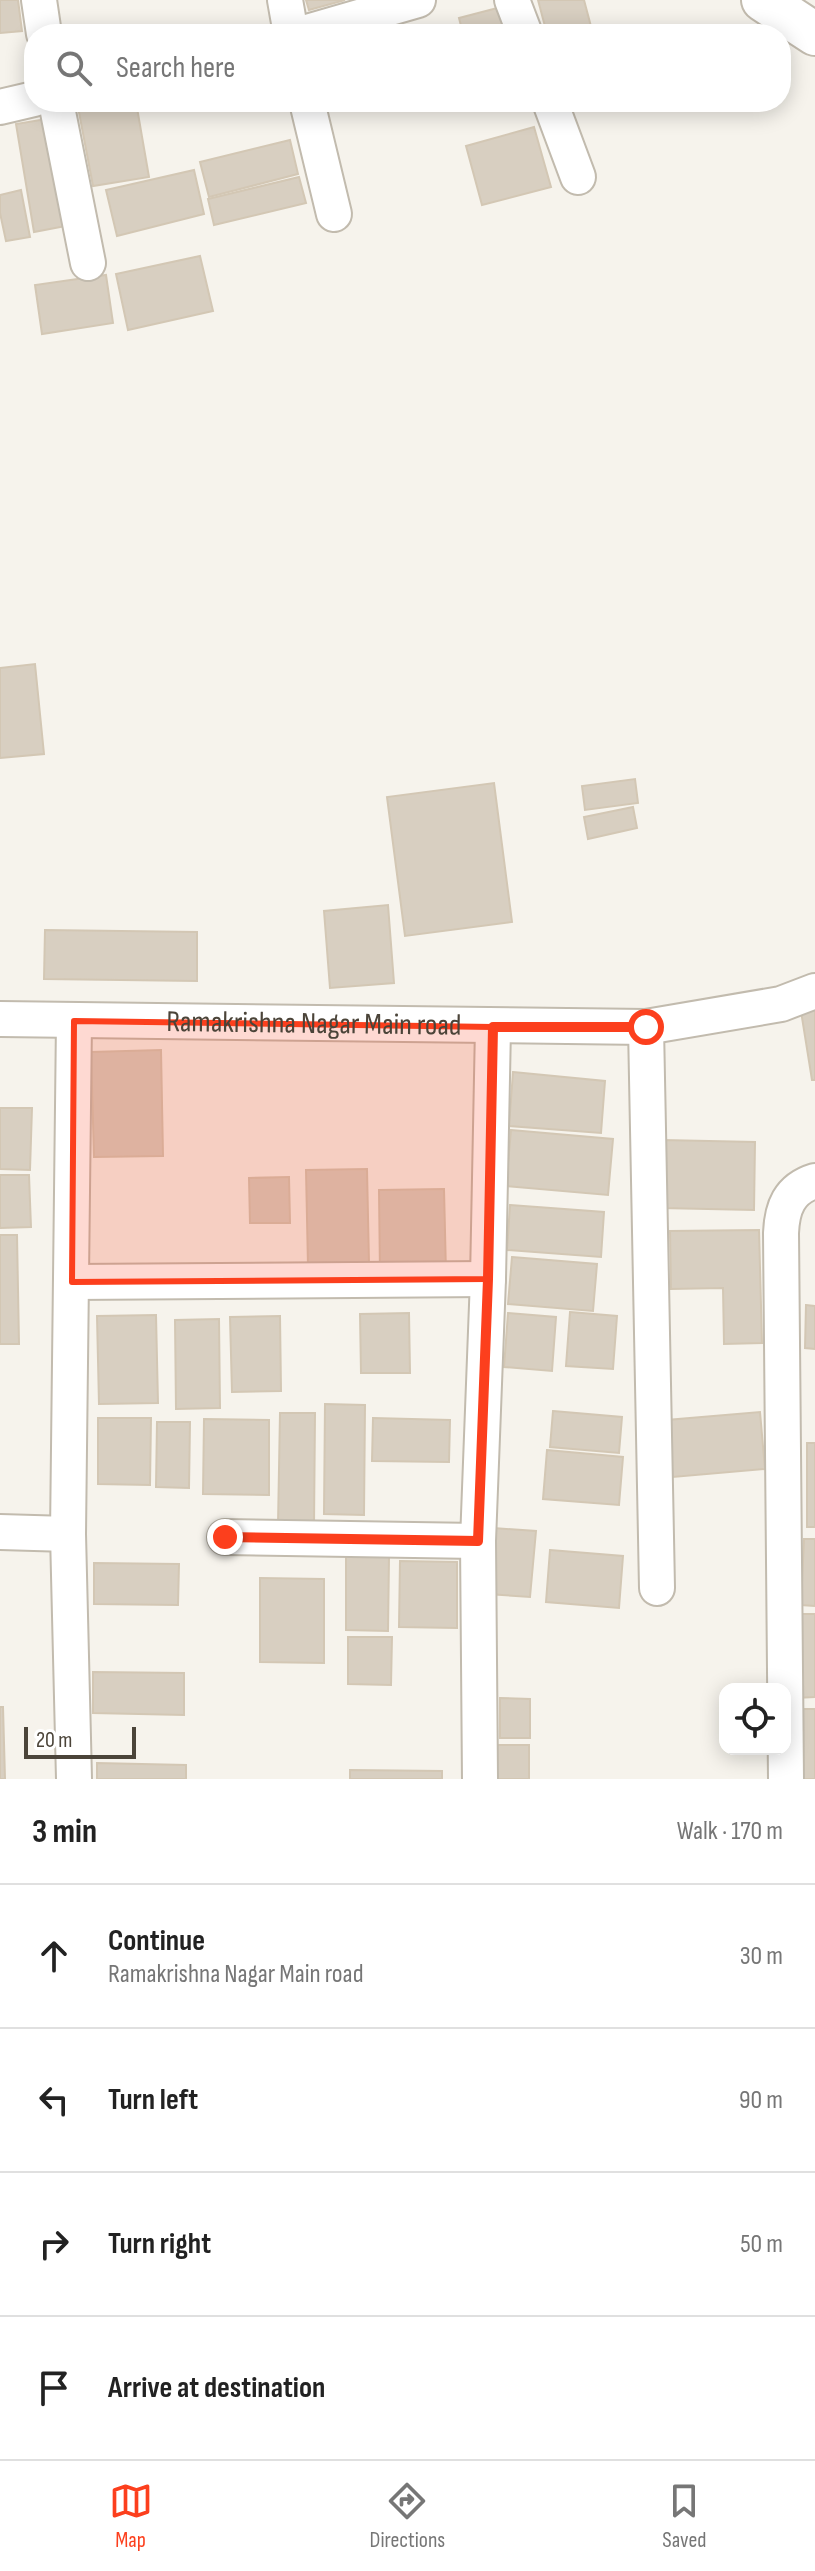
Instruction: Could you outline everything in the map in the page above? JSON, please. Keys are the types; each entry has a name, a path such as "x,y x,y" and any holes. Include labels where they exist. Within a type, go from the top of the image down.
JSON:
{"street":[{"path":"39,0 43,24"},
{"path":"285,0 289,24"},
{"path":"335,24 418,0"},
{"path":"512,0 521,24"},
{"path":"763,0 815,34"},
{"path":"0,107 24,101"},
{"path":"58,112 88,263"},
{"path":"309,112 334,214"},
{"path":"554,112 578,177"},
{"name":"Ramakrishna Nagar Main road","path":"0,1019 646,1027 781,1004 815,991"},
{"path":"74,1021 68,1534 74,1779"},
{"path":"480,1779 478,1541 493,1027"},
{"path":"646,1027 657,1588"},
{"path":"786,1779 781,1233 782,1214 788,1199 799,1188 815,1181"},
{"path":"72,1282 488,1279"},
{"path":"0,1532 68,1534"},
{"path":"225,1537 478,1541"}],"highlighted area":[{"path":"74,1021 493,1027 488,1279 72,1282"}],"building":[{"path":"0,0 18,0 22,31 0,33"},
{"path":"306,0 345,0 309,10"},
{"path":"538,0 584,0 590,24 544,24"},
{"path":"505,6 510,24 460,24 459,18"},
{"path":"79,112 138,112 149,177 93,186"},
{"path":"53,118 71,225 34,232 16,124"},
{"path":"534,127 551,187 482,205 466,146"},
{"path":"290,140 298,174 209,197 200,162"},
{"path":"194,170 204,214 117,236 106,190"},
{"path":"299,177 306,203 214,225 208,199"},
{"path":"21,190 30,237 6,241 0,195"},
{"path":"200,256 213,311 128,330 116,274"},
{"path":"106,275 113,323 42,334 35,285"},
{"path":"35,664 44,754 0,758 0,668"},
{"path":"635,779 638,803 585,810 582,786"},
{"path":"494,783 512,922 405,936 387,797"},
{"path":"633,807 637,828 588,839 584,817"},
{"path":"388,905 394,983 330,988 324,911"},
{"path":"45,930 197,932 197,981 44,979"},
{"path":"815,1001 815,1080 812,1080 800,1005"},
{"path":"161,1050 163,1156 94,1157 91,1052"},
{"path":"513,1072 605,1081 601,1133 509,1126"},
{"path":"0,1108 32,1108 30,1170 0,1169"},
{"path":"511,1130 613,1139 608,1195 506,1186"},
{"path":"662,1140 755,1142 754,1210 661,1208"},
{"path":"367,1169 369,1264 308,1266 306,1170"},
{"path":"0,1175 29,1175 31,1227 0,1228"},
{"path":"289,1177 290,1223 250,1223 249,1178"},
{"path":"444,1189 446,1273 380,1274 379,1190"},
{"path":"510,1205 604,1212 601,1257 507,1250"},
{"path":"759,1230 762,1343 724,1344 723,1288 671,1289 670,1231"},
{"path":"0,1235 17,1235 19,1344 0,1344"},
{"path":"512,1257 597,1264 593,1311 508,1304"},
{"path":"806,1305 815,1306 815,1349 805,1348"},
{"path":"570,1312 617,1316 613,1369 566,1366"},
{"path":"409,1313 410,1373 361,1373 360,1314"},
{"path":"508,1313 556,1317 552,1371 504,1367"},
{"path":"156,1315 158,1403 99,1404 97,1316"},
{"path":"280,1316 281,1391 232,1392 230,1317"},
{"path":"219,1319 220,1408 176,1409 175,1320"},
{"path":"325,1404 365,1405 364,1515 324,1514"},
{"path":"553,1411 622,1417 619,1453 550,1447"},
{"path":"760,1412 765,1469 673,1477 667,1420"},
{"path":"280,1413 315,1413 314,1526 278,1525"},
{"path":"98,1418 151,1418 150,1485 98,1484"},
{"path":"373,1418 450,1420 449,1462 372,1461"},
{"path":"204,1419 269,1420 269,1495 203,1494"},
{"path":"157,1422 190,1422 189,1488 156,1487"},
{"path":"807,1443 815,1443 815,1527 807,1527"},
{"path":"547,1450 623,1457 619,1505 543,1499"},
{"path":"493,1528 536,1531 530,1597 487,1594"},
{"path":"804,1539 815,1539 815,1606 801,1605"},
{"path":"550,1550 623,1556 619,1608 546,1602"},
{"path":"346,1556 389,1557 388,1631 346,1630"},
{"path":"400,1561 457,1562 457,1628 399,1627"},
{"path":"94,1563 179,1564 178,1605 94,1604"},
{"path":"260,1578 324,1579 324,1663 260,1662"},
{"path":"794,1614 815,1614 815,1697 796,1698"},
{"path":"348,1637 392,1637 391,1685 348,1684"},
{"path":"93,1672 184,1673 184,1715 93,1713"},
{"path":"500,1698 530,1699 530,1738 500,1738"},
{"path":"0,1707 3,1707 5,1779 0,1779"},
{"path":"798,1709 815,1709 815,1779 800,1779"},
{"path":"495,1745 529,1745 529,1779 495,1779"},
{"path":"97,1763 186,1765 186,1779 97,1779"},
{"path":"350,1770 442,1771 442,1779 350,1779"}],"route":[{"path":"225,1537 478,1541 493,1027 646,1027"}]}
